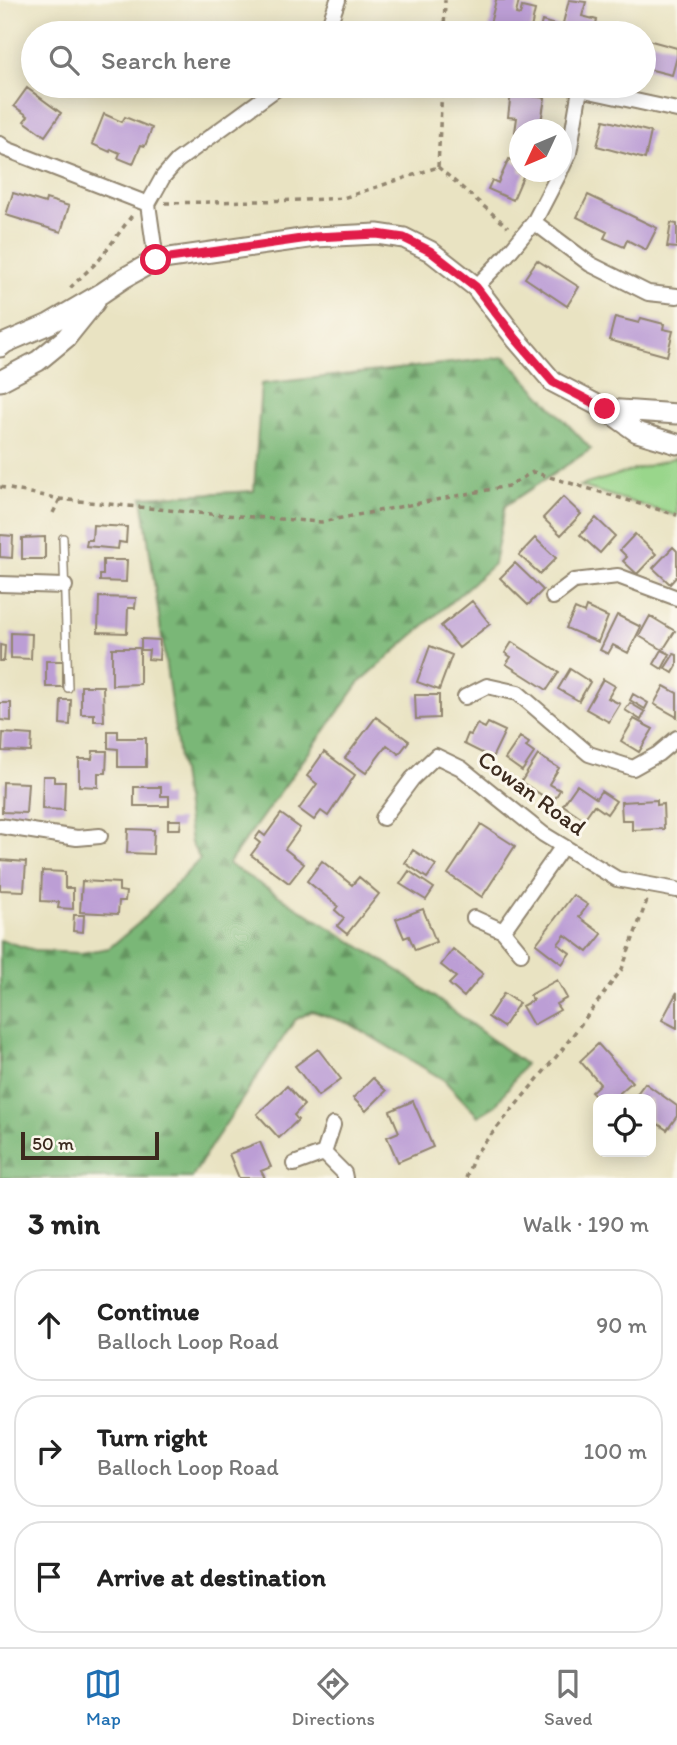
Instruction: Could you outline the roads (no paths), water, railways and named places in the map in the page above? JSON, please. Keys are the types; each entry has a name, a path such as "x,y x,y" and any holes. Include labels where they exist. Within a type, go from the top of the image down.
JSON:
{"street":[{"path":"330,21 338,0"},
{"path":"156,260 148,204 163,177 177,161 264,98"},
{"path":"572,125 575,98"},
{"path":"622,98 677,110"},
{"path":"0,144 6,149 148,204"},
{"path":"476,287 534,222 555,182"},
{"path":"534,222 590,264 648,293 677,296"},
{"path":"0,347 49,324 156,260 315,237 377,234 404,238 430,251 476,287 553,382 605,409 637,432 677,444"},
{"path":"0,381 38,361 66,338 102,293"},
{"path":"605,409 677,414"},
{"path":"553,597 574,581 618,576 677,598"},
{"path":"0,584 65,586"},
{"path":"465,697 488,686 517,693 589,754 633,768 658,754 677,738"},
{"name":"Cowan Road","path":"383,818 412,779 436,756 461,768 542,834 617,879 677,890"},
{"path":"0,826 76,838 100,836"},
{"path":"503,931 563,846"},
{"path":"474,918 503,931 521,953"},
{"path":"324,1153 332,1125"},
{"path":"294,1164 324,1153"},
{"path":"324,1153 344,1173 345,1178"}],"lane":[{"path":"63,538 68,688"}]}
